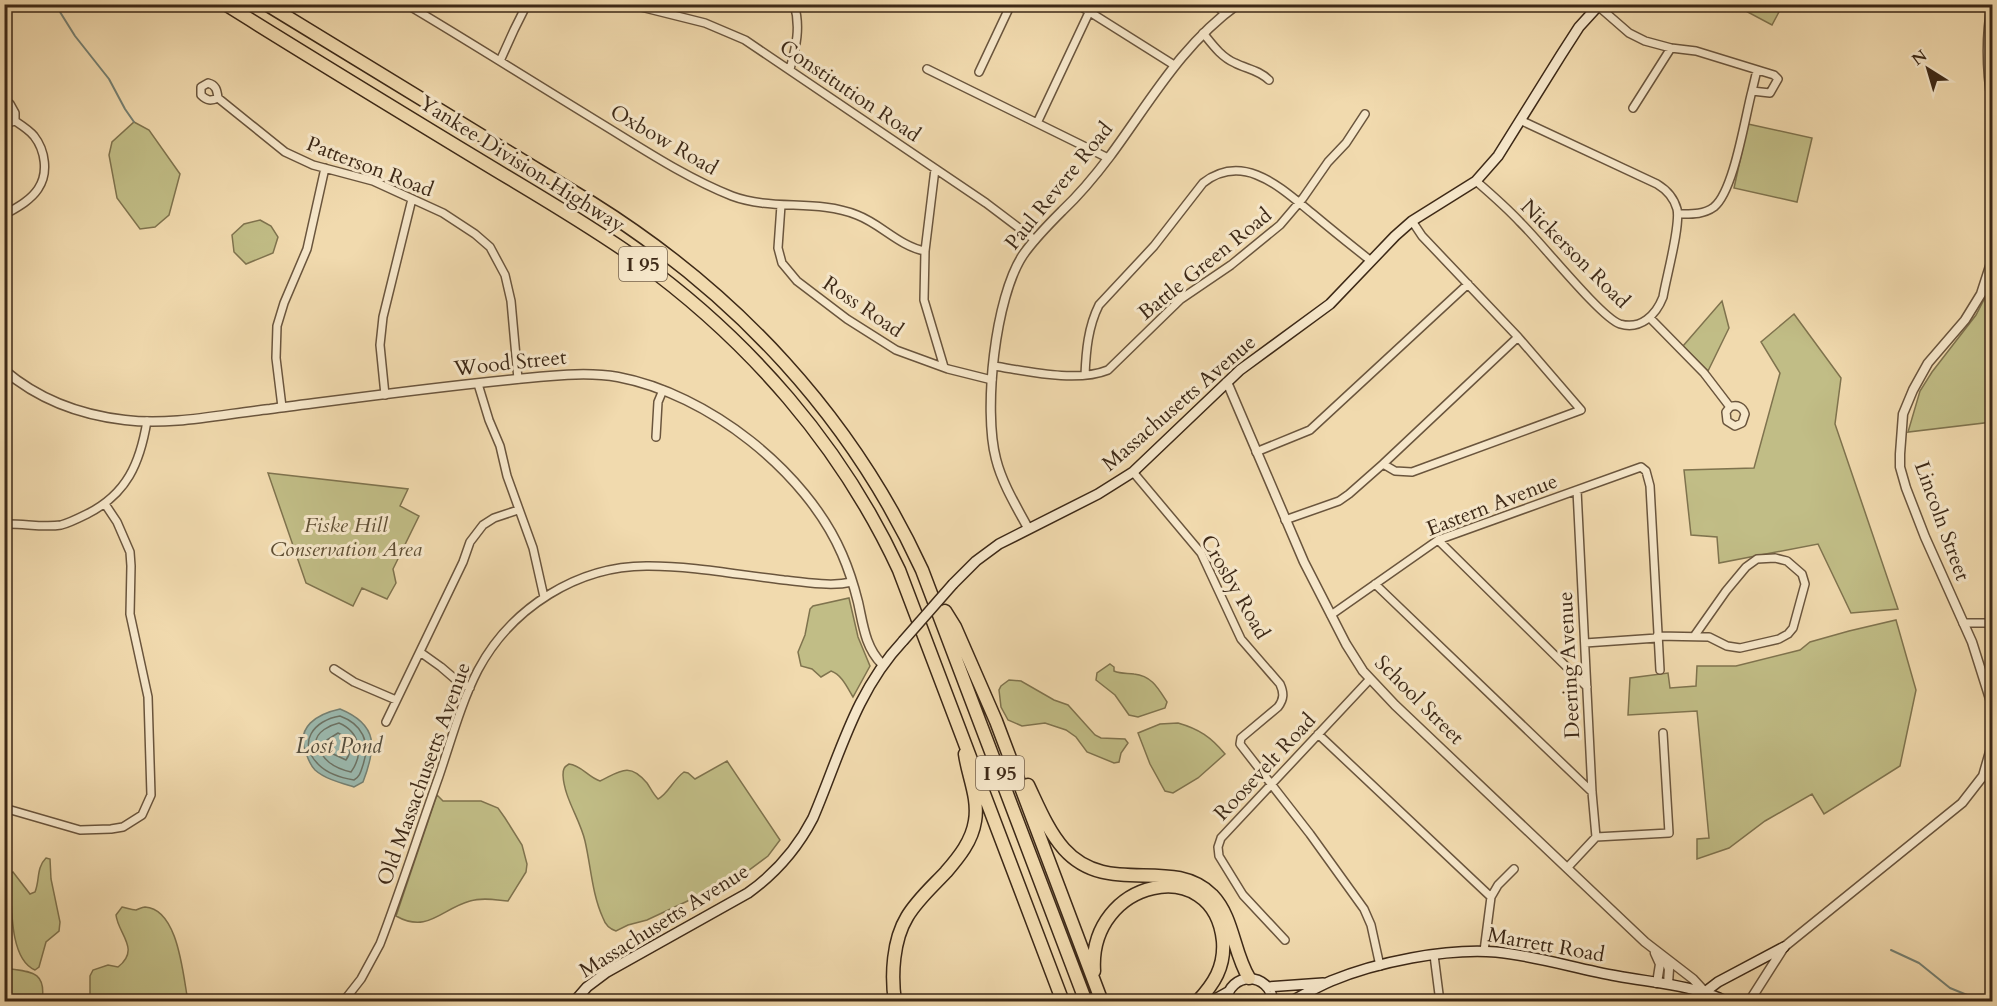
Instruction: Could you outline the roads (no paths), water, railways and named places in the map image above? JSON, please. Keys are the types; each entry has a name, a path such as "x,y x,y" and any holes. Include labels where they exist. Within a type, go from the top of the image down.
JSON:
{"highway":[{"name":"Yankee Division Highway","path":"225,4 614,243 677,290 744,350 780,387 839,464 863,502 904,582 1063,1002"},
{"name":"Yankee Division Highway","path":"266,4 603,210 668,255 719,297 776,352 807,387 843,433 890,505 930,588 1086,1002"},
{"path":"930,588 955,627 1005,746 1102,1002"},
{"path":"895,1002 896,950 903,924 964,849 974,827 976,802 967,772 962,732"},
{"path":"1005,746 1051,831 1066,851 1087,867 1107,874 1180,878 1205,890 1225,914 1239,959 1249,978"},
{"path":"1095,981 1096,942 1100,930 1111,913 1125,900 1140,891 1164,886 1178,887 1193,894 1208,906 1216,917 1222,936 1223,956 1219,972 1212,985 1197,1002"}],"main road":[{"name":"Massachusetts Avenue","path":"574,1002 587,987 607,972 762,883 786,859 805,834 857,708 882,664 953,584 985,554 1028,528 1098,494 1133,472 1227,382 1330,304 1412,221 1476,181 1489,168 1579,27 1599,5"},
{"path":"1705,992 1718,982 1784,947"},
{"name":"Marrett Road","path":"1290,1002 1329,982 1380,966 1434,955 1484,951 1517,955 1668,984 1705,992 1728,1002"},
{"path":"1210,1002 1227,997 1236,982 1249,978 1262,981 1268,987 1273,1002"},
{"path":"1268,987 1329,982"}],"street":[{"name":"Oxbow Road","path":"406,4 634,144 707,185 745,200 835,208 878,225 905,244 925,251"},
{"path":"500,61 528,4"},
{"name":"Constitution Road","path":"629,4 705,23 745,40 936,169 1035,240"},
{"path":"790,69 798,40 798,18 794,4"},
{"path":"979,72 1011,4"},
{"path":"1077,4 1174,65"},
{"path":"1037,123 1093,4"},
{"path":"1213,4 1226,13"},
{"name":"Paul Revere Road","path":"1028,528 995,458 990,418 998,323 1016,267 1035,240 1090,183 1174,65 1203,33 1238,4"},
{"path":"1992,4 1988,28 1988,56 1992,102"},
{"path":"1599,5 1629,33 1645,41 1671,48 1696,51 1774,75 1778,79 1770,93 1752,91"},
{"path":"1203,33 1226,58 1258,72 1269,80"},
{"path":"1633,108 1671,48"},
{"path":"927,69 1108,158"},
{"path":"1520,120 1663,187 1672,197 1678,214 1706,212 1722,199 1732,174 1757,70"},
{"name":"Patterson Road","path":"218,98 285,152 313,165 373,181 443,213 490,247 505,275 511,301 518,379"},
{"path":"4,103 10,104 13,108 15,121"},
{"name":"Battle Green Road","path":"994,366 1085,375 1096,375 1108,370 1180,299 1231,265 1280,225 1328,162 1346,143 1365,114"},
{"path":"4,124 15,121"},
{"path":"4,214 21,205 38,190 44,174 44,154 39,144 33,134 15,121"},
{"path":"282,407 276,358 277,326 314,226 325,168"},
{"path":"936,169 925,251 924,300 944,368"},
{"path":"1085,375 1090,331 1099,305 1154,246 1203,183 1213,175 1222,172 1248,172 1278,185 1371,261"},
{"name":"Nickerson Road","path":"1476,181 1520,221 1613,320 1622,324 1634,324 1650,318 1658,309 1663,297 1678,214"},
{"path":"385,395 380,341 382,317 412,199"},
{"name":"Ross Road","path":"781,205 778,248 782,263 788,272 848,319 896,350 944,368 992,380"},
{"path":"1383,464 1395,471 1412,472 1581,410 1518,337 1422,236 1412,221"},
{"name":"Lincoln Street","path":"1992,260 1981,294 1965,320 1928,363 1913,390 1903,414 1900,435 1900,467 1906,488 1981,667 1992,705"},
{"path":"1256,452 1310,430 1468,284"},
{"path":"1650,318 1704,373 1730,406"},
{"path":"1285,520 1339,501 1349,494 1518,337"},
{"name":"Wood Street","path":"4,370 32,390 73,409 105,417 147,421 568,375 600,375 663,390 690,402 719,420 762,452 806,494 840,549 852,582 866,638 882,664"},
{"name":"School Street","path":"1227,382 1285,520 1346,644 1370,679 1654,950 1693,979 1705,992"},
{"path":"478,384 499,443 518,510 534,551 544,597"},
{"path":"656,437 658,404 663,390"},
{"path":"4,524 60,525 105,504 125,484 135,466 143,445 147,421"},
{"name":"Eastern Avenue","path":"1331,615 1438,540 1641,467 1644,469 1650,486 1657,637"},
{"name":"Crosby Road","path":"1133,472 1201,553 1241,639 1280,684 1284,692 1283,700 1278,707 1241,738 1240,744 1271,784"},
{"name":"Deering Avenue","path":"1577,490 1596,837"},
{"path":"4,808 80,830 104,830 123,827 142,815 152,795 148,697 130,614 130,552 117,522 105,504"},
{"path":"386,722 474,536 489,520 518,510"},
{"path":"1438,540 1587,687"},
{"path":"1584,642 1695,635 1709,637 1727,646 1740,648 1779,639 1793,628 1798,615 1805,584 1803,574 1787,561 1775,558 1757,559 1746,567 1726,591 1695,635"},
{"name":"Old Massachusetts Avenue","path":"343,1002 361,979 380,944 470,688 483,662 503,632 523,613 544,597 569,583 613,569 638,566 672,567 824,584 852,582"},
{"path":"1375,584 1592,792"},
{"path":"1963,623 1992,623"},
{"path":"1657,637 1660,670"},
{"path":"420,652 454,679 470,688"},
{"path":"334,669 354,682 396,700"},
{"name":"Roosevelt Road","path":"1285,940 1243,895 1219,856 1218,847 1221,838 1370,679"},
{"path":"1567,868 1596,837 1669,832 1663,733"},
{"path":"1318,734 1491,897"},
{"path":"1749,1002 1784,947 1962,803 1983,776 1992,745"},
{"path":"1271,784 1364,909 1375,937 1380,966"},
{"path":"1484,951 1491,897 1498,885 1514,869"},
{"path":"1654,950 1660,964 1657,983"},
{"path":"1434,955 1440,1002"},
{"path":"1665,958 1669,969 1668,984"}],"water":[{"name":"Lost Pond","path":"340,709 362,722 371,739 370,759 363,782 354,787 328,778 315,770 303,744 303,736 310,723 323,714"}],"waterway":[{"path":"55,4 75,36 109,79 134,122"},
{"path":"1891,950 1919,963 1950,988 1972,997"}],"park label":[{"name":"Fiske Hill Conservation Area","path":"346,537"}]}
